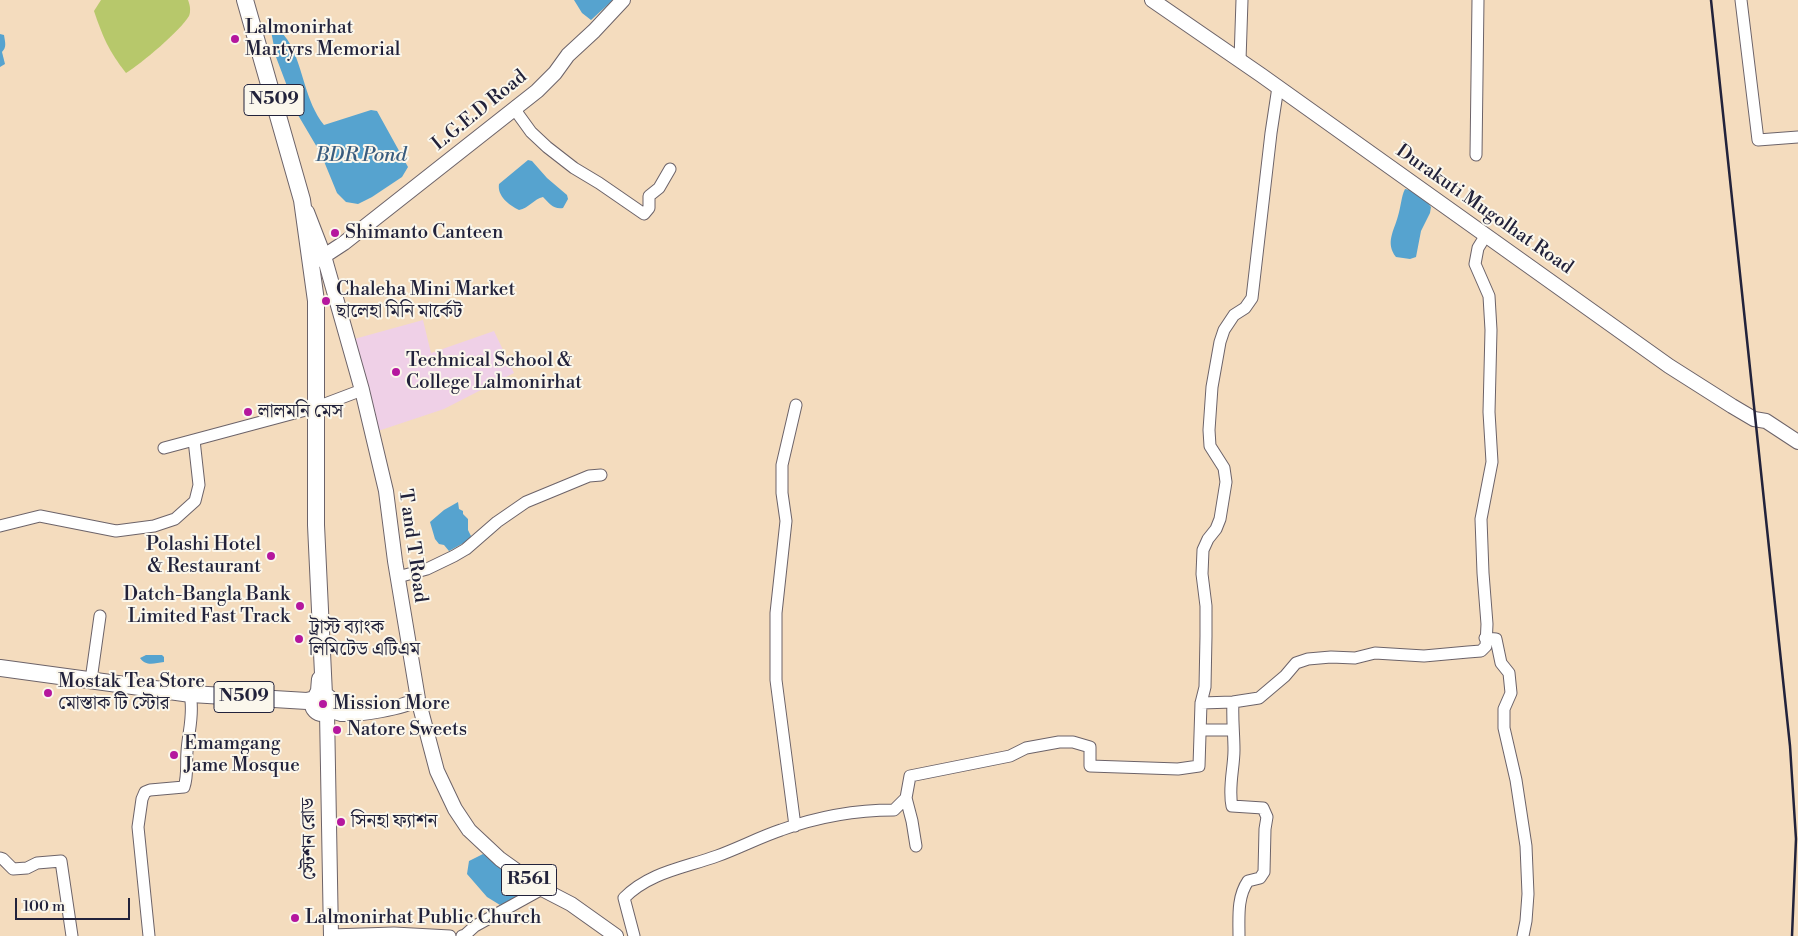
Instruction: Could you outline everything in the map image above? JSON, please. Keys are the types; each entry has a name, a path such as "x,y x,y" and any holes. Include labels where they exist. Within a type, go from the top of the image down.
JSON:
{"highway":[{"name":"N509","path":"245,0 318,260 316,301 315,562 320,670 319,691 322,705"},
{"name":"N509","path":"0,668 191,694 307,701 322,705"},
{"name":"N509","path":"0,674 191,701 308,709 322,705"}],"main road":[{"name":"L.G.E.D Road","path":"318,260 371,222 537,91 555,73 568,55 623,0"},
{"name":"Durakuti Mugolhat Road","path":"1152,0 1240,60 1669,366 1732,406 1754,418 1766,421 1798,442"},
{"name":"T and T Road","path":"318,260 362,390 386,491 418,699 437,771 455,809 469,830 500,859 542,889"},
{"path":"322,705 339,714 410,704 418,699"},
{"name":"স্টেশন রোড","path":"322,705 331,936"},
{"name":"R561","path":"542,889 571,904 616,936"}],"street":[{"path":"1240,60 1242,0"},
{"path":"1476,154 1478,0"},
{"path":"1741,0 1758,140 1798,137"},
{"path":"916,846 906,798 910,776 1010,756 1026,748 1059,742 1073,742 1090,747 1090,766 1178,769 1199,766 1198,750 1201,730 1201,703 1205,687 1206,606 1202,574 1203,550 1220,519 1226,482 1224,468 1210,446 1209,430 1212,387 1224,330 1234,315 1245,308 1252,298 1278,87"},
{"path":"516,106 518,114 531,132 547,147 574,168 644,214 649,208 650,196 659,188 670,169"},
{"path":"1201,703 1233,702 1259,698 1285,676 1296,662 1308,659 1331,657 1355,658 1375,653 1424,656 1481,651 1486,646 1487,624 1481,519 1492,462 1489,412 1491,330 1489,296 1475,264 1478,248 1486,235"},
{"path":"164,448 316,407 362,390"},
{"path":"795,826 776,680 776,613 786,522 782,493 782,465 796,405"},
{"path":"0,526 40,516 116,532 154,526 175,519 195,500 199,485 194,440"},
{"path":"398,577 427,569 466,549 497,522 526,502 589,476 600,475"},
{"path":"91,680 100,616"},
{"path":"1486,638 1496,639 1501,663 1509,673 1511,692 1504,710 1504,728 1516,780 1526,846 1528,894 1523,936"},
{"path":"149,936 138,827 142,799 145,792 150,790 184,787 187,779 187,747 192,722 191,701"},
{"path":"1233,702 1234,751 1230,797 1232,806 1263,808 1267,817 1264,872 1260,878 1248,881 1243,888 1240,900 1239,936"},
{"path":"1201,730 1233,730"},
{"path":"634,936 624,898 635,887 669,870 719,856 782,829 830,816 877,810 894,810 906,798"},
{"path":"0,858 13,869 61,861 72,936"},
{"path":"464,936 475,926 542,889"},
{"path":"331,936 394,932 450,936"}],"shaded area":[{"name":"Technical School & College Lalmonirhat","path":"423,320 431,353 494,331 514,373 444,409 372,433 347,341"}],"green space":[{"path":"101,0 188,0 190,12 185,22 170,38 126,73 103,36 97,20 94,11"}],"water":[{"path":"574,0 613,0 591,20 582,13"},
{"name":"BDR Pond","path":"274,28 278,28 290,44 313,106 324,125 371,110 377,111 408,167 402,177 358,204 346,202 337,193 321,154 298,115 276,57 271,31"},
{"path":"0,34 4,35 5,48 2,52 5,64 0,67"},
{"path":"528,160 532,161 547,178 567,195 568,199 563,208 554,207 543,197 519,210 508,203 502,196 499,184"},
{"path":"1405,189 1420,195 1431,207 1421,231 1416,257 1410,259 1396,257 1391,247 1393,232"},
{"path":"458,502 459,509 463,511 463,514 468,519 468,530 471,536 469,540 449,551 435,539 430,522 444,510"},
{"path":"146,655 162,655 164,662 145,663 140,658"},
{"path":"483,854 498,863 524,889 512,900 500,905 487,897 467,874 469,861"}],"railway":[{"path":"1711,0 1790,746 1796,839 1792,936"}],"place":[{"name":"Lalmonirhat Martyrs Memorial","path":"235,39"},
{"name":"Shimanto Canteen","path":"335,233"},
{"name":"Chaleha Mini Market ছালেহা মিনি মার্কেট","path":"326,301"},
{"name":"Technical School & College Lalmonirhat","path":"396,372"},
{"name":"লালমনি মেস","path":"248,412"},
{"name":"Polashi Hotel & Restaurant","path":"271,556"},
{"name":"Datch-Bangla Bank Limited Fast Track","path":"300,606"},
{"name":"ট্রাস্ট ব্যাংক লিমিটেড এটিএম","path":"299,639"},
{"name":"Mostak Tea Store মোস্তাক টি স্টোর","path":"48,693"},
{"name":"Mission More","path":"323,704"},
{"name":"Natore Sweets","path":"337,730"},
{"name":"Emamgang Jame Mosque","path":"174,755"},
{"name":"সিনহা ফ্যাশন","path":"341,822"},
{"name":"Lalmonirhat Public Church","path":"295,918"}]}
